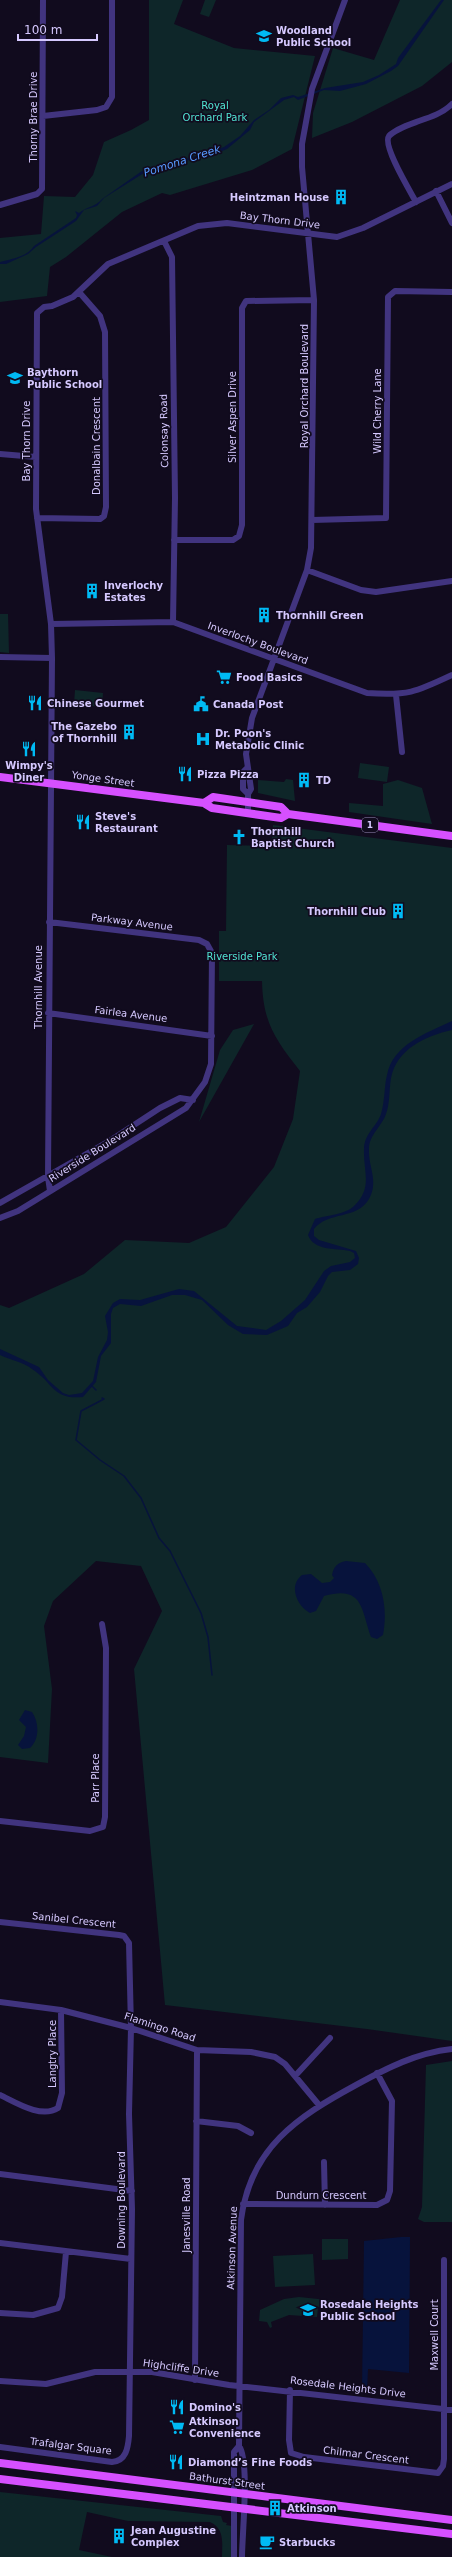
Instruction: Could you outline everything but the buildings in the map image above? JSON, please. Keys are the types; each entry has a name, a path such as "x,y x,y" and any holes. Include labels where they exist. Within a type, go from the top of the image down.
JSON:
{"main road":[{"name":"Yonge Street","path":"0,777 50,782 204,803 212,808 271,817 281,818 288,814 452,836"},
{"name":"Yonge Street","path":"204,803 213,798 248,798 281,806 288,814"},
{"path":"271,817 272,805"},
{"name":"Bathurst Street","path":"0,2463 452,2520"},
{"path":"0,2479 452,2534"}],"street":[{"name":"Thorny Brae Drive","path":"0,206 37,194 42,189 43,0"},
{"path":"42,116 96,110 108,104 112,97 112,0"},
{"name":"Royal Orchard Boulevard","path":"248,813 248,798 243,789 243,772 247,768 247,742 252,718 307,570 311,548 314,300 302,167 305,122 312,88 344,0"},
{"path":"416,202 392,157 387,142 388,138 393,133 433,116 452,104"},
{"name":"Bay Thorn Drive","path":"50,782 52,658 51,624 37,518 37,313 44,307 61,303 79,292 108,264 198,226 218,224 337,237 349,234 452,184"},
{"path":"436,192 452,223"},
{"name":"Colonsay Road","path":"164,241 172,257 174,540 173,622"},
{"name":"Wild Cherry Lane","path":"312,520 386,518 388,297 395,291 452,292"},
{"name":"Donalbain Crescent","path":"37,518 100,519 104,516 106,506 105,332 100,316 79,292"},
{"name":"Silver Aspen Drive","path":"174,540 233,540 239,536 242,525 242,308 246,301 314,300"},
{"path":"0,454 36,457"},
{"path":"307,570 361,590 376,592 452,581"},
{"name":"Inverlochy Boulevard","path":"51,624 173,622 367,693 396,695 418,692 452,675"},
{"path":"0,657 52,658"},
{"path":"396,695 402,752"},
{"name":"Thornhill Avenue","path":"50,782 48,1013 48,1177 50,1191"},
{"name":"Parkway Avenue","path":"49,922 199,940 205,942 210,948"},
{"name":"Riverside Boulevard","path":"0,1218 18,1211 186,1108 205,1082 210,1069 212,1036 210,948"},
{"name":"Fairlea Avenue","path":"48,1013 212,1036"},
{"name":"Riverside Boulevard","path":"0,1203 48,1177 160,1108 180,1098 192,1100"},
{"name":"Parr Place","path":"0,1821 90,1831 103,1827 105,1817 106,1648 102,1624"},
{"name":"Sanibel Crescent","path":"0,1922 124,1936 130,1948 131,2028"},
{"name":"Flamingo Road","path":"0,2002 61,2010 131,2028 197,2050 251,2052 275,2057 285,2064 319,2105"},
{"name":"Langtry Place","path":"0,2095 34,2110 50,2111 58,2108 62,2093 61,2010"},
{"name":"Downing Boulevard","path":"131,2028 129,2114 132,2191 131,2372"},
{"path":"295,2076 330,2038"},
{"name":"Janesville Road","path":"195,2380 197,2050"},
{"name":"Atkinson Avenue","path":"234,2557 234,2452 239,2446 243,2204 257,2166 269,2148 283,2132 319,2105 414,2056 452,2050"},
{"name":"Dundurn Crescent","path":"243,2204 377,2205 387,2200 390,2195 392,2101 377,2074"},
{"path":"196,2121 238,2126 251,2133"},
{"path":"324,2162 326,2205"},
{"path":"0,2174 132,2191"},
{"path":"0,2243 131,2259"},
{"path":"0,2313 33,2315 58,2308 62,2297 66,2252"},
{"name":"Maxwell Court","path":"444,2260 444,2409"},
{"name":"Highcliffe Drive","path":"0,2381 46,2384 95,2372 152,2372 195,2380 241,2386"},
{"name":"Trafalgar Square","path":"0,2447 112,2462 122,2460 129,2436 131,2372"},
{"name":"Rosedale Heights Drive","path":"241,2386 290,2390 452,2410"},
{"name":"Chilmar Crescent","path":"290,2390 289,2440 291,2453 424,2472 438,2473 443,2466 444,2409"},
{"name":"Atkinson Avenue","path":"239,2446 244,2452 242,2557"}],"green space":[{"name":"Royal Orchard Park","path":"149,0 183,0 174,24 234,48 315,56 292,149 252,170 170,195 162,193 122,212 66,257 50,267 47,296 0,302 0,238 41,234 44,196 75,197 93,175 104,142 149,120"},
{"path":"205,0 216,0 209,17 200,14"},
{"path":"400,0 452,0 452,62 422,86 352,122 312,138 313,113 333,48 374,60"},
{"path":"0,614 8,614 9,653 0,652"},
{"path":"75,690 103,693 102,707 74,704"},
{"path":"360,763 389,767 387,782 358,778"},
{"path":"286,779 293,780 295,801 258,793 258,780 284,782"},
{"path":"398,780 422,788 432,824 349,812 349,803 383,806 383,784"},
{"name":"Riverside Park","path":"273,825 452,848 452,2041 367,2029 165,2005 134,1669 162,1611 141,1566 96,1561 53,1601 44,1626 52,1689 48,1763 0,1757 0,1305 9,1308 84,1274 125,1240 189,1243 226,1227 274,1167 293,1119 300,1071 277,1040 272,1030 265,1008 262,981 219,981 219,931 226,931 227,845 271,846"},
{"path":"254,1024 199,1122 220,1050 233,1030"},
{"path":"452,2061 452,2222 424,2222 418,2219 422,2207 426,2065"},
{"path":"322,2239 348,2239 348,2259 322,2260"},
{"path":"313,2254 315,2285 275,2287 273,2256"},
{"path":"299,2297 337,2301 338,2310 318,2308 317,2317 289,2315 271,2322 272,2327 270,2328 267,2322 259,2321 260,2310 284,2299"},
{"path":"0,2492 221,2516 223,2522 227,2523 226,2525 232,2526 231,2557 222,2557 222,2537 218,2528 210,2522 128,2521 87,2512 79,2550 112,2557 0,2557"}],"water":[{"name":"Pomona Creek","path":"441,0 444,0 398,66 391,71 366,84 340,91 324,90 298,100 294,97 284,100 254,122 250,130 227,149 213,155 189,160 176,166 144,173 104,198 97,206 84,210 76,221 36,247 28,254 6,264 0,264 0,262 27,253 34,246 76,218 77,215 75,211 79,213 85,209 97,203 102,199 142,171 172,163 176,159 182,160 224,147 240,136 254,120 269,110 281,98 293,95 298,97 325,88 363,82 379,75 396,64 398,58"},
{"path":"452,1021 452,1030 432,1036 414,1045 399,1059 394,1068 391,1078 386,1114 382,1123 371,1139 369,1149 373,1186 369,1199 364,1206 357,1210 320,1223 314,1229 314,1236 319,1240 356,1251 359,1258 358,1264 350,1270 332,1272 328,1276 320,1292 307,1307 297,1313 288,1326 267,1335 243,1334 228,1325 202,1300 185,1295 172,1295 141,1306 120,1304 113,1308 111,1314 111,1343 101,1356 96,1382 83,1397 65,1396 59,1393 39,1374 21,1363 0,1355 0,1349 39,1367 48,1380 63,1393 69,1395 82,1393 93,1381 98,1357 107,1340 108,1332 105,1316 113,1303 120,1299 140,1300 179,1289 194,1291 237,1326 266,1330 281,1321 305,1300 324,1271 331,1266 350,1262 355,1258 354,1253 350,1251 326,1248 315,1244 308,1235 315,1219 347,1211 355,1205 364,1192 366,1178 364,1149 366,1139 381,1114 387,1075 390,1064 396,1055 412,1041"},
{"path":"346,1561 365,1563 376,1578 380,1587 383,1596 385,1615 383,1635 377,1639 371,1637 362,1609 359,1602 354,1597 347,1594 337,1593 324,1596 316,1611 310,1613 301,1606 296,1596 296,1585 302,1575 311,1574 322,1583 330,1582 334,1578 332,1575 335,1567"},
{"path":"25,1710 32,1712 34,1716 37,1725 37,1735 36,1740 30,1748 22,1749 18,1745 24,1736 26,1727 19,1720"},
{"path":"410,2237 409,2373 368,2369 367,2391 362,2391 364,2241"}],"waterway":[{"path":"92,1386 96,1390"},
{"path":"102,1398 104,1399 81,1411 76,1440 100,1460 124,1476 141,1498 159,1538 170,1551 201,1613 208,1637 212,1675"}],"place":[{"name":"Woodland Public School","path":"264,36"},
{"name":"Heintzman House","path":"341,197"},
{"name":"Baythorn Public School","path":"15,378"},
{"name":"Inverlochy Estates","path":"92,591"},
{"name":"Thornhill Green","path":"264,615"},
{"name":"Food Basics","path":"224,677"},
{"name":"Chinese Gourmet","path":"35,703"},
{"name":"Canada Post","path":"201,704"},
{"name":"The Gazebo of Thornhill","path":"129,732"},
{"name":"Dr. Poon's Metabolic Clinic","path":"203,739"},
{"name":"Wimpy's Diner","path":"29,749"},
{"name":"Pizza Pizza","path":"185,774"},
{"name":"TD","path":"304,780"},
{"name":"Steve's Restaurant","path":"83,822"},
{"name":"Thornhill Baptist Church","path":"239,837"},
{"name":"Thornhill Club","path":"398,911"},
{"name":"Rosedale Heights Public School","path":"308,2310"},
{"name":"Domino's","path":"177,2407"},
{"name":"Atkinson Convenience","path":"177,2427"},
{"name":"Diamond’s Fine Foods","path":"176,2462"},
{"name":"Atkinson","path":"275,2508"},
{"name":"Jean Augustine Complex","path":"119,2536"},
{"name":"Starbucks","path":"267,2542"}]}
